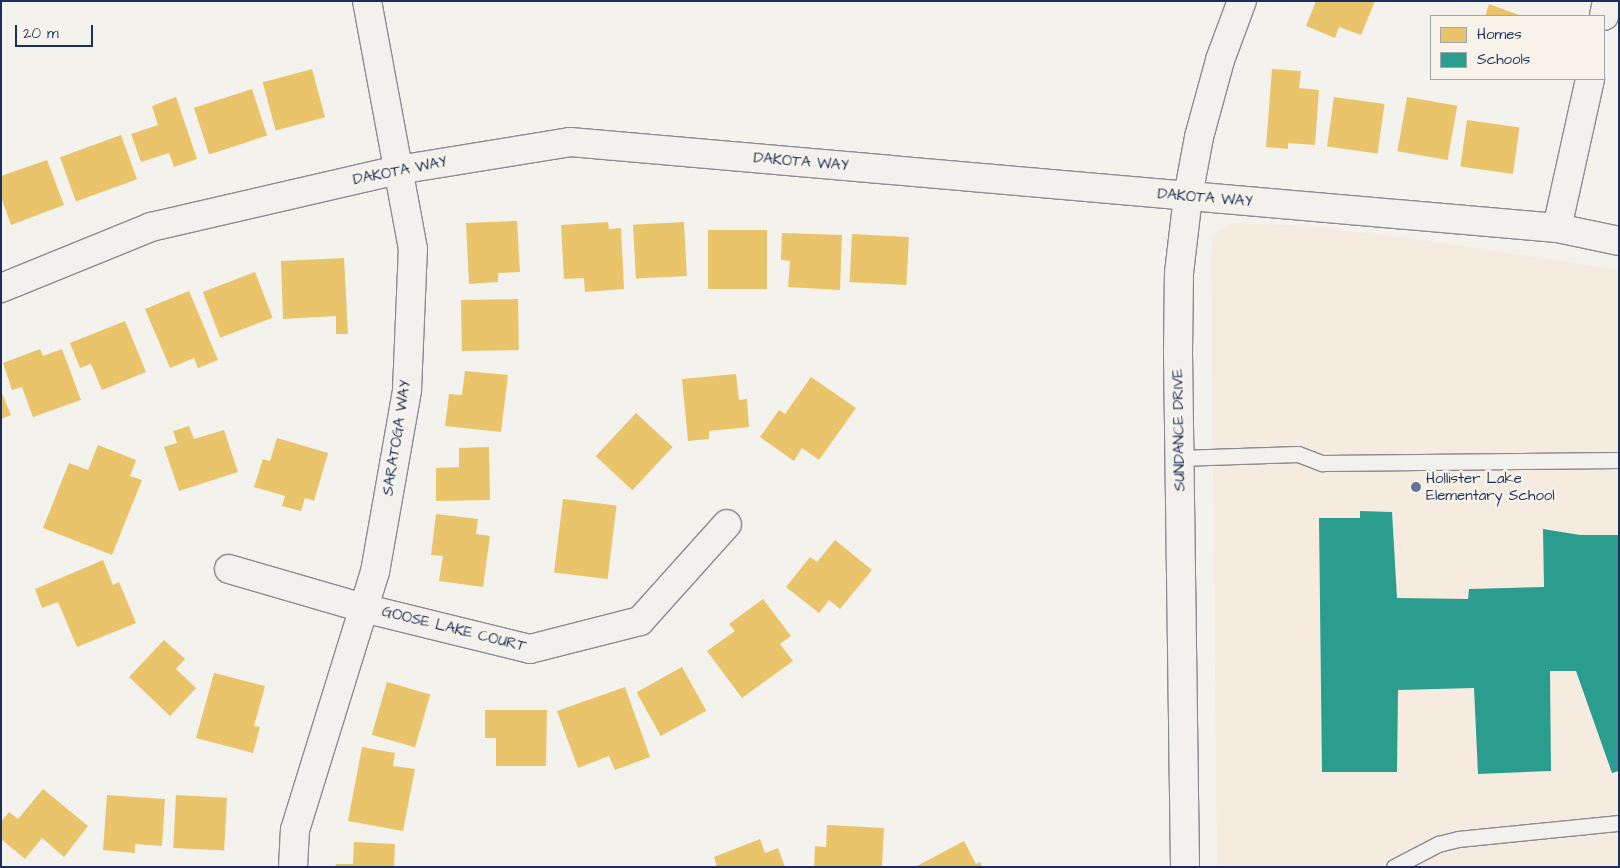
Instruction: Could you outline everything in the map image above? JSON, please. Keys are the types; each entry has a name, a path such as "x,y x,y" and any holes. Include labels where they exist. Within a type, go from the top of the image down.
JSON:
{"street":[{"name":"SARATOGA WAY","path":"292,867 295,830 374,572 407,390 413,249 367,1"},
{"name":"SUNDANCE DRIVE","path":"1185,867 1179,458 1179,273 1188,196 1199,138 1220,60 1242,1"},
{"path":"1604,15 1607,1"},
{"path":"1557,228 1590,80"},
{"name":"DAKOTA WAY","path":"1,288 151,227 398,170 570,142 1557,228 1619,241"},
{"name":"GOOSE LAKE COURT","path":"229,569 364,608 530,649 640,621 727,524"}],"lane":[{"path":"1179,458 1298,454 1322,463 1619,460"},
{"path":"1394,867 1438,844 1458,839 1619,824"}],"shaded area":[{"name":"Hollister Lake Elementary School","path":"1234,223 1312,226 1421,240 1619,270 1619,867 1217,867 1211,254 1213,239 1218,231"}],"building: Homes":[{"path":"1316,1 1375,1 1361,35 1339,27 1335,38 1306,26"},
{"path":"1489,4 1519,15 1485,15"},
{"path":"312,69 325,117 276,130 263,82"},
{"path":"1272,69 1301,71 1299,88 1319,90 1315,145 1288,143 1288,149 1266,147"},
{"path":"252,89 267,136 209,154 194,108"},
{"path":"176,97 197,159 174,167 169,153 141,162 131,134 158,125 152,106"},
{"path":"1334,97 1385,104 1378,154 1327,147"},
{"path":"1407,97 1457,106 1448,160 1397,151"},
{"path":"1467,120 1519,127 1513,174 1460,167"},
{"path":"121,135 137,179 76,201 60,157"},
{"path":"47,160 64,205 11,225 1,197 1,176"},
{"path":"517,221 520,272 498,273 498,282 469,284 466,223"},
{"path":"608,222 609,229 621,228 624,289 585,292 584,278 564,279 561,225"},
{"path":"684,222 687,276 636,279 633,225"},
{"path":"708,230 767,230 767,289 708,289"},
{"path":"782,233 842,235 840,290 788,287 790,261 781,260"},
{"path":"852,234 909,237 906,285 849,282"},
{"path":"344,258 348,334 336,334 336,316 283,319 281,261"},
{"path":"255,272 273,318 220,338 203,292"},
{"path":"189,291 218,360 198,368 194,358 170,368 145,309"},
{"path":"518,299 519,350 462,351 461,300"},
{"path":"125,321 146,372 102,390 91,364 80,368 70,343"},
{"path":"40,349 43,356 62,349 81,400 33,417 22,387 12,390 3,363"},
{"path":"465,371 508,375 501,432 445,426 449,394 462,395"},
{"path":"736,374 739,400 747,399 749,427 709,431 709,439 688,441 682,379"},
{"path":"811,377 856,408 819,460 802,448 794,461 760,437 779,410 785,414"},
{"path":"1,391 11,415 1,419"},
{"path":"636,413 673,447 632,490 596,456"},
{"path":"189,426 194,439 224,430 238,472 179,491 164,447 177,443 173,431"},
{"path":"277,438 328,453 314,501 305,498 301,511 282,506 285,496 254,487 263,459 270,461"},
{"path":"98,445 136,460 130,476 142,480 112,555 43,528 69,463 88,470"},
{"path":"489,447 490,500 436,501 436,468 459,467 459,448"},
{"path":"563,499 617,506 608,579 554,572"},
{"path":"436,514 478,519 476,534 490,536 483,587 439,581 443,556 431,555"},
{"path":"835,540 872,570 840,609 829,600 819,613 786,587 810,557 817,562"},
{"path":"103,560 113,585 119,582 136,623 77,647 58,602 42,608 35,589"},
{"path":"763,599 791,636 780,644 793,661 742,698 707,651 735,631 729,624"},
{"path":"164,640 185,659 176,669 196,688 170,716 129,677"},
{"path":"682,667 706,711 661,736 637,692"},
{"path":"214,673 265,686 254,726 260,727 253,753 196,738"},
{"path":"387,682 430,694 415,747 372,735"},
{"path":"625,687 650,757 615,770 609,756 578,768 557,711"},
{"path":"485,710 547,710 546,766 496,766 496,738 485,738"},
{"path":"362,747 395,753 393,766 415,769 403,831 348,821"},
{"path":"43,789 88,826 64,857 42,838 25,859 1,839 1,822 9,812 18,819"},
{"path":"107,795 165,799 162,846 135,844 135,853 103,850"},
{"path":"176,795 227,798 224,851 173,848"},
{"path":"827,825 884,828 882,867 814,867 815,846 826,847"},
{"path":"760,839 765,853 778,848 785,867 717,867 714,857"},
{"path":"964,841 976,864 980,862 982,867 915,867"},
{"path":"354,842 395,844 394,867 335,867 336,864 353,864"}],"building: Schools":[{"path":"1360,511 1392,512 1397,598 1468,599 1469,589 1544,587 1543,529 1580,535 1619,535 1619,771 1612,773 1576,671 1550,671 1551,771 1478,774 1474,688 1398,690 1397,772 1322,772 1319,518 1360,518"}],"place":[{"name":"Hollister Lake Elementary School","path":"1416,487"}]}
